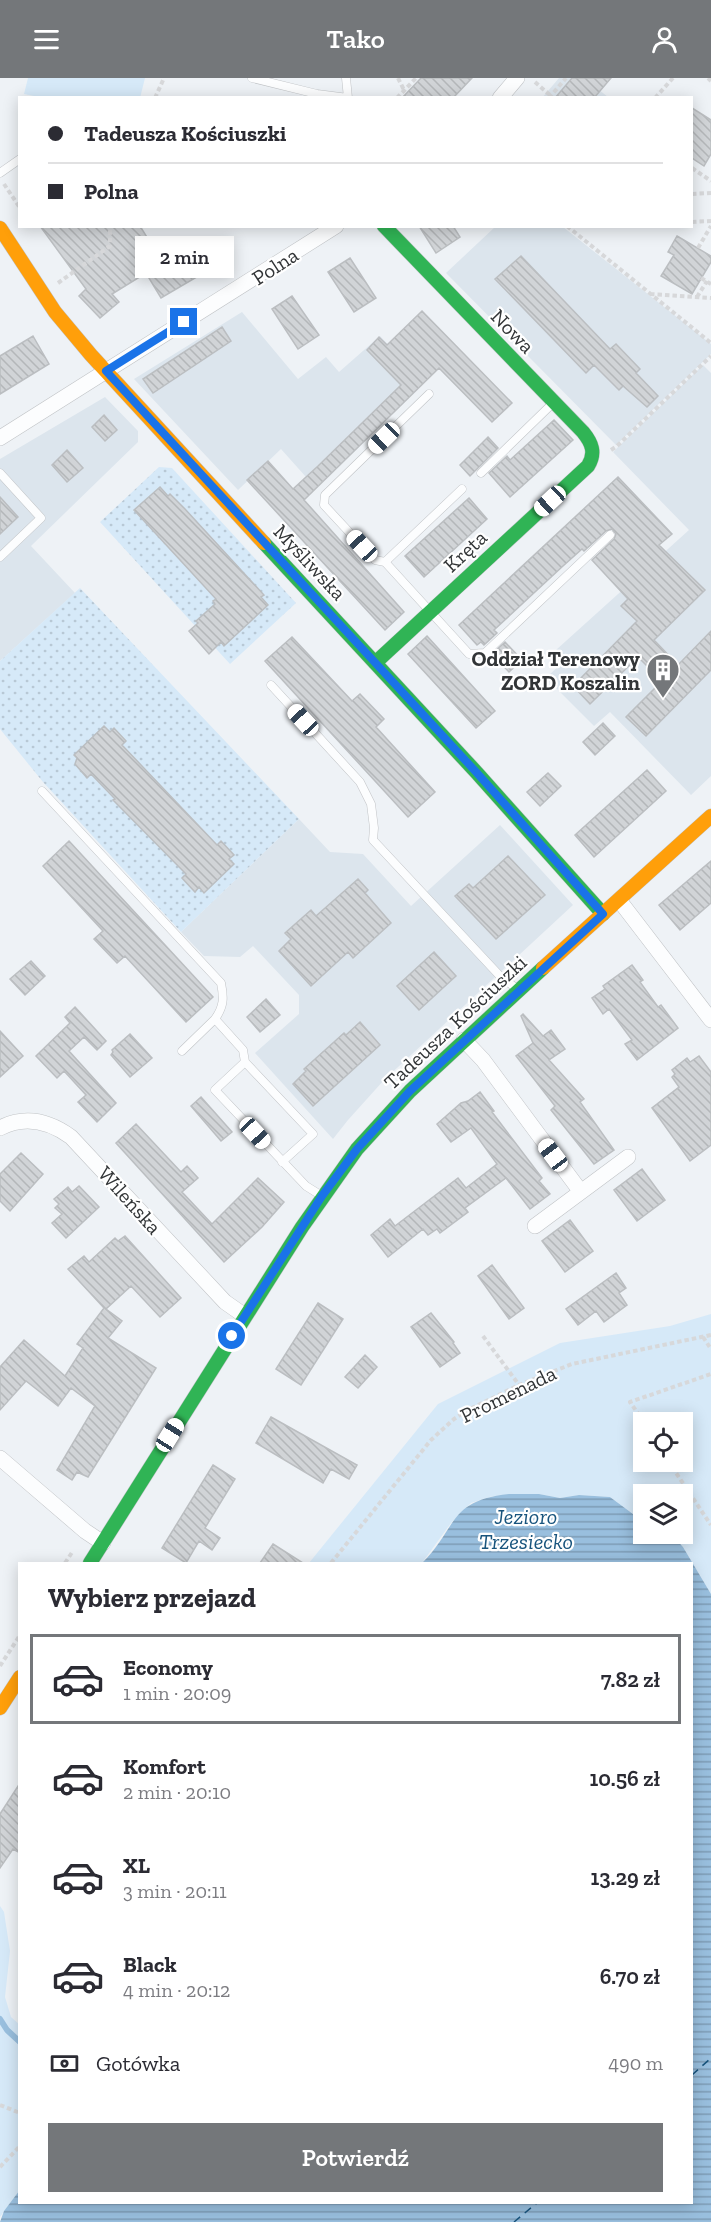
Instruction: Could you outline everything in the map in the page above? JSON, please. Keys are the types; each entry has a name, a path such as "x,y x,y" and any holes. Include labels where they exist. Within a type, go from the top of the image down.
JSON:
{"street":[{"path":"502,96 517,78"},
{"name":"Myśliwska","path":"0,228 55,312 106,371 603,914"},
{"name":"Polna","path":"0,438 333,228"},
{"name":"Nowa","path":"386,228 591,440 593,456 585,470"},
{"name":"Kręta","path":"375,663 585,470"},
{"name":"Tadeusza Kościuszki","path":"91,1562 322,1196 357,1149 410,1091 464,1040 711,816"},
{"path":"619,900 711,1020"},
{"path":"464,1040 483,1060 581,1192"},
{"name":"Wileńska","path":"0,1128 20,1121 36,1121 59,1128 71,1137 225,1302 245,1316"},
{"path":"535,1226 628,1157"},
{"path":"0,1458 85,1531 103,1543"},
{"path":"0,1708 18,1680"}],"lane":[{"path":"252,78 332,96"},
{"path":"346,78 348,96"},
{"path":"0,173 18,160"},
{"path":"429,394 325,495 324,505 375,560 385,562 469,654 485,653 610,535"},
{"path":"481,473 554,403"},
{"path":"0,473 41,518 0,557"},
{"path":"385,562 462,489"},
{"path":"271,685 360,782 371,804 373,840 499,975 519,990"},
{"path":"42,791 220,983 223,1008 182,1051"},
{"path":"215,1018 243,1050 245,1062 313,1134 282,1162"},
{"path":"245,1062 215,1090 306,1186 322,1196"}],"path":[{"path":"156,96 164,78"},
{"path":"398,78 404,90"},
{"path":"399,96 416,78"},
{"path":"551,96 566,78"},
{"path":"657,96 673,78"},
{"path":"534,82 549,96"},
{"path":"693,169 711,181"},
{"path":"12,179 4,184 18,205"},
{"path":"693,194 711,193"},
{"path":"693,222 711,221"},
{"path":"698,248 711,226"},
{"path":"53,287 110,246 110,228"},
{"path":"569,228 711,343"},
{"path":"697,298 709,283 701,278"},
{"path":"650,293 711,298"},
{"path":"610,450 617,446 711,356"},
{"name":"Promenada","path":"332,1562 442,1429 468,1410 519,1385 573,1364 711,1335"},
{"path":"483,1336 519,1385"},
{"path":"703,1337 711,1349"},
{"path":"637,1412 630,1402 711,1374"},
{"path":"675,1472 711,1525"},
{"path":"66,1562 74,1549"},
{"path":"0,1666 18,1638"},
{"path":"0,2105 18,2113"},
{"path":"0,2167 18,2148"}],"shaded area":[{"path":"28,78 145,78 140,96 34,96 24,94"},
{"path":"559,78 584,78 607,96 544,96"},
{"path":"494,228 564,228 711,344 711,354 616,445 446,273"},
{"path":"242,312 298,379 326,357 339,372 380,336 414,372 306,477 281,449 238,490 134,379"},
{"path":"703,365 711,373 711,776 691,795 610,712 594,726 546,678 565,660 556,650 689,530 613,452"},
{"path":"105,397 138,431 138,442 31,546 75,593 0,661 0,459"},
{"path":"159,467 172,468 296,603 230,664 100,522"},
{"path":"80,588 299,819 181,932 43,782 0,729 0,661"},
{"path":"299,819 330,852 363,854 411,906 500,825 573,905 384,1080 333,1139 255,1053 299,1014 299,995 253,946 240,957 204,956 181,932"},
{"path":"711,1314 711,1594 680,1544 693,1544 693,1484 633,1484 633,1514 610,1497 579,1495 560,1498 539,1494 493,1496 471,1503 451,1523 423,1562 310,1562 438,1404 560,1343 670,1326"},
{"path":"0,1906 4,1912 10,1951 5,1997 11,2017 18,2023 18,2192 0,2217"}],"water":[{"name":"Jezioro Trzesiecko","path":"509,1494 539,1494 560,1498 579,1495 610,1497 633,1514 633,1544 680,1544 692,1562 423,1562 456,1518 475,1503 489,1497"},
{"name":"Jezioro Trzesiecko","path":"693,1564 711,1594 711,2222 0,2222 4,2211 18,2192 18,2204 693,2204"}],"building":[{"path":"421,78 472,78 455,96 404,96"},
{"path":"572,78 611,78 596,96 557,96"},
{"path":"693,109 711,120 711,154 704,166 693,159"},
{"path":"41,228 141,228 163,263 192,246 207,271 161,298 146,273 112,294 119,302 100,318 79,296 86,289"},
{"path":"420,228 454,228 460,237 436,253"},
{"path":"677,236 711,256 711,262 692,294 661,276 674,255 668,252"},
{"path":"521,256 610,349 616,344 640,369 636,373 658,396 647,407 623,386 619,390 594,365 586,373 495,279"},
{"path":"350,258 376,298 354,312 328,272"},
{"path":"292,296 319,335 298,349 272,309"},
{"path":"422,311 512,403 492,422 439,368 304,500 404,612 385,630 247,480 268,461 293,489 318,466 401,385 367,350 379,337 387,345"},
{"path":"222,327 231,341 153,393 143,379"},
{"path":"33,336 49,364 0,394 0,356"},
{"path":"104,415 117,430 105,441 92,427"},
{"path":"554,420 573,440 510,497 489,473 507,456 510,460"},
{"path":"488,437 498,448 470,476 460,465"},
{"path":"67,450 83,468 67,482 52,465"},
{"path":"618,477 672,534 659,545 705,590 654,640 678,665 711,631 711,670 646,736 626,717 662,681 638,657 590,704 573,686 637,621 621,606 628,599 592,560 614,539 616,534 612,529 606,531 584,551 582,549 563,566 494,630 497,633 484,645 481,642 477,645 459,625"},
{"path":"160,487 185,509 264,595 261,597 268,605 224,646 221,642 209,654 189,631 198,623 196,621 215,604 213,601 216,599 134,510"},
{"path":"0,497 18,517 0,534"},
{"path":"469,498 487,519 424,577 405,556"},
{"path":"427,636 495,711 476,728 408,654"},
{"path":"292,637 352,701 360,694 384,719 376,727 435,792 408,817 265,661"},
{"path":"505,642 522,660 509,672 492,654"},
{"path":"603,723 615,736 595,755 583,742"},
{"path":"104,726 110,732 114,728 126,741 122,745 217,845 221,841 234,855 229,859 234,864 204,893 199,887 195,892 182,878 186,874 113,800 115,799 91,774 87,778 75,764 77,758 74,755"},
{"path":"647,770 666,791 594,857 575,835"},
{"path":"548,773 561,786 540,806 527,792"},
{"path":"69,841 213,997 186,1022 125,956 117,963 94,939 103,931 43,866"},
{"path":"508,856 545,895 496,939 455,896 469,884 473,888"},
{"path":"711,861 711,903 680,930 659,905"},
{"path":"358,879 368,890 365,893 391,923 353,958 348,952 311,986 279,951 291,939 285,933 311,910 316,916"},
{"path":"434,952 456,976 419,1010 397,986"},
{"path":"31,961 45,976 25,995 10,979"},
{"path":"632,965 643,980 640,982 658,1007 661,1005 678,1028 637,1060 625,1044 632,1040 609,1009 603,1014 592,998 605,989 603,986"},
{"path":"266,999 280,1015 260,1032 247,1017"},
{"path":"75,1007 106,1041 97,1050 84,1037 69,1051 116,1103 97,1122 78,1102 86,1095 64,1071 57,1078 36,1056 70,1023 65,1017"},
{"path":"523,1014 543,1036 551,1030 565,1049 549,1060 584,1099 580,1102 614,1150 594,1164 551,1110 555,1106 516,1056 533,1043 521,1016"},
{"path":"360,1022 380,1045 313,1106 293,1084 306,1071 304,1069 344,1033 346,1035"},
{"path":"0,1031 23,1056 0,1077"},
{"path":"130,1034 152,1058 130,1077 111,1055 112,1050"},
{"path":"699,1056 711,1072 711,1145 690,1161 652,1108 679,1087 672,1077 675,1074 672,1070 687,1058 690,1062"},
{"path":"480,1092 494,1111 492,1112 542,1178 539,1181 550,1194 530,1209 506,1178 465,1208 468,1212 440,1233 437,1229 428,1235 423,1229 388,1257 371,1235 390,1219 395,1226 458,1178 466,1188 497,1164 471,1128 451,1142 437,1124 461,1103"},
{"path":"201,1097 232,1132 221,1141 191,1106"},
{"path":"136,1124 181,1172 187,1166 198,1178 182,1192 212,1224 258,1178 284,1202 262,1227 224,1262 116,1143"},
{"path":"21,1153 43,1174 10,1211 0,1201 0,1174"},
{"path":"642,1169 665,1200 637,1221 614,1190"},
{"path":"79,1186 99,1207 66,1238 52,1223 62,1214 55,1208 59,1204 54,1199 68,1187 72,1192"},
{"path":"570,1220 593,1251 565,1272 542,1241"},
{"path":"125,1236 181,1298 160,1317 131,1286 106,1309 122,1321 108,1338 156,1368 88,1477 77,1472 72,1480 57,1470 95,1406 71,1388 58,1406 26,1381 0,1410 0,1367 24,1340 65,1376 83,1348 77,1344 104,1308 68,1269 84,1256 89,1262 115,1238 118,1241"},
{"path":"492,1265 524,1308 509,1319 478,1276"},
{"path":"616,1273 626,1288 619,1293 627,1305 604,1322 596,1311 578,1325 566,1309"},
{"path":"318,1303 343,1319 301,1385 276,1369"},
{"path":"431,1313 460,1353 440,1367 411,1327"},
{"path":"365,1355 377,1367 358,1388 345,1377"},
{"path":"271,1417 357,1465 349,1479 331,1469 323,1483 256,1443"},
{"path":"213,1465 235,1479 205,1528 220,1538 212,1550 199,1541 184,1562 162,1548"},
{"path":"273,1544 301,1562 261,1562"},
{"path":"18,1786 18,1852 13,1849 0,1868 0,1814"}],"waterway":[{"path":"0,2019 18,2040"}],"ferry route":[{"path":"693,2074 711,2058"},
{"path":"514,2222 536,2204"}],"traffic: fast":[{"path":"375,663 588,466 592,457 591,444 583,432 386,228"},
{"path":"264,543 477,773 603,914"},
{"path":"91,1562 302,1227 357,1149 410,1091 543,968"}],"traffic: slow":[{"path":"0,228 55,312 91,355 264,543"},
{"path":"543,968 711,816"},
{"path":"0,1708 18,1680"}],"place":[{"name":"Oddział Terenowy ZORD Koszalin","path":"663,699"}],"route":[{"path":"184,322 106,371 477,773 603,914 410,1091 357,1149 322,1196 232,1336"}]}
